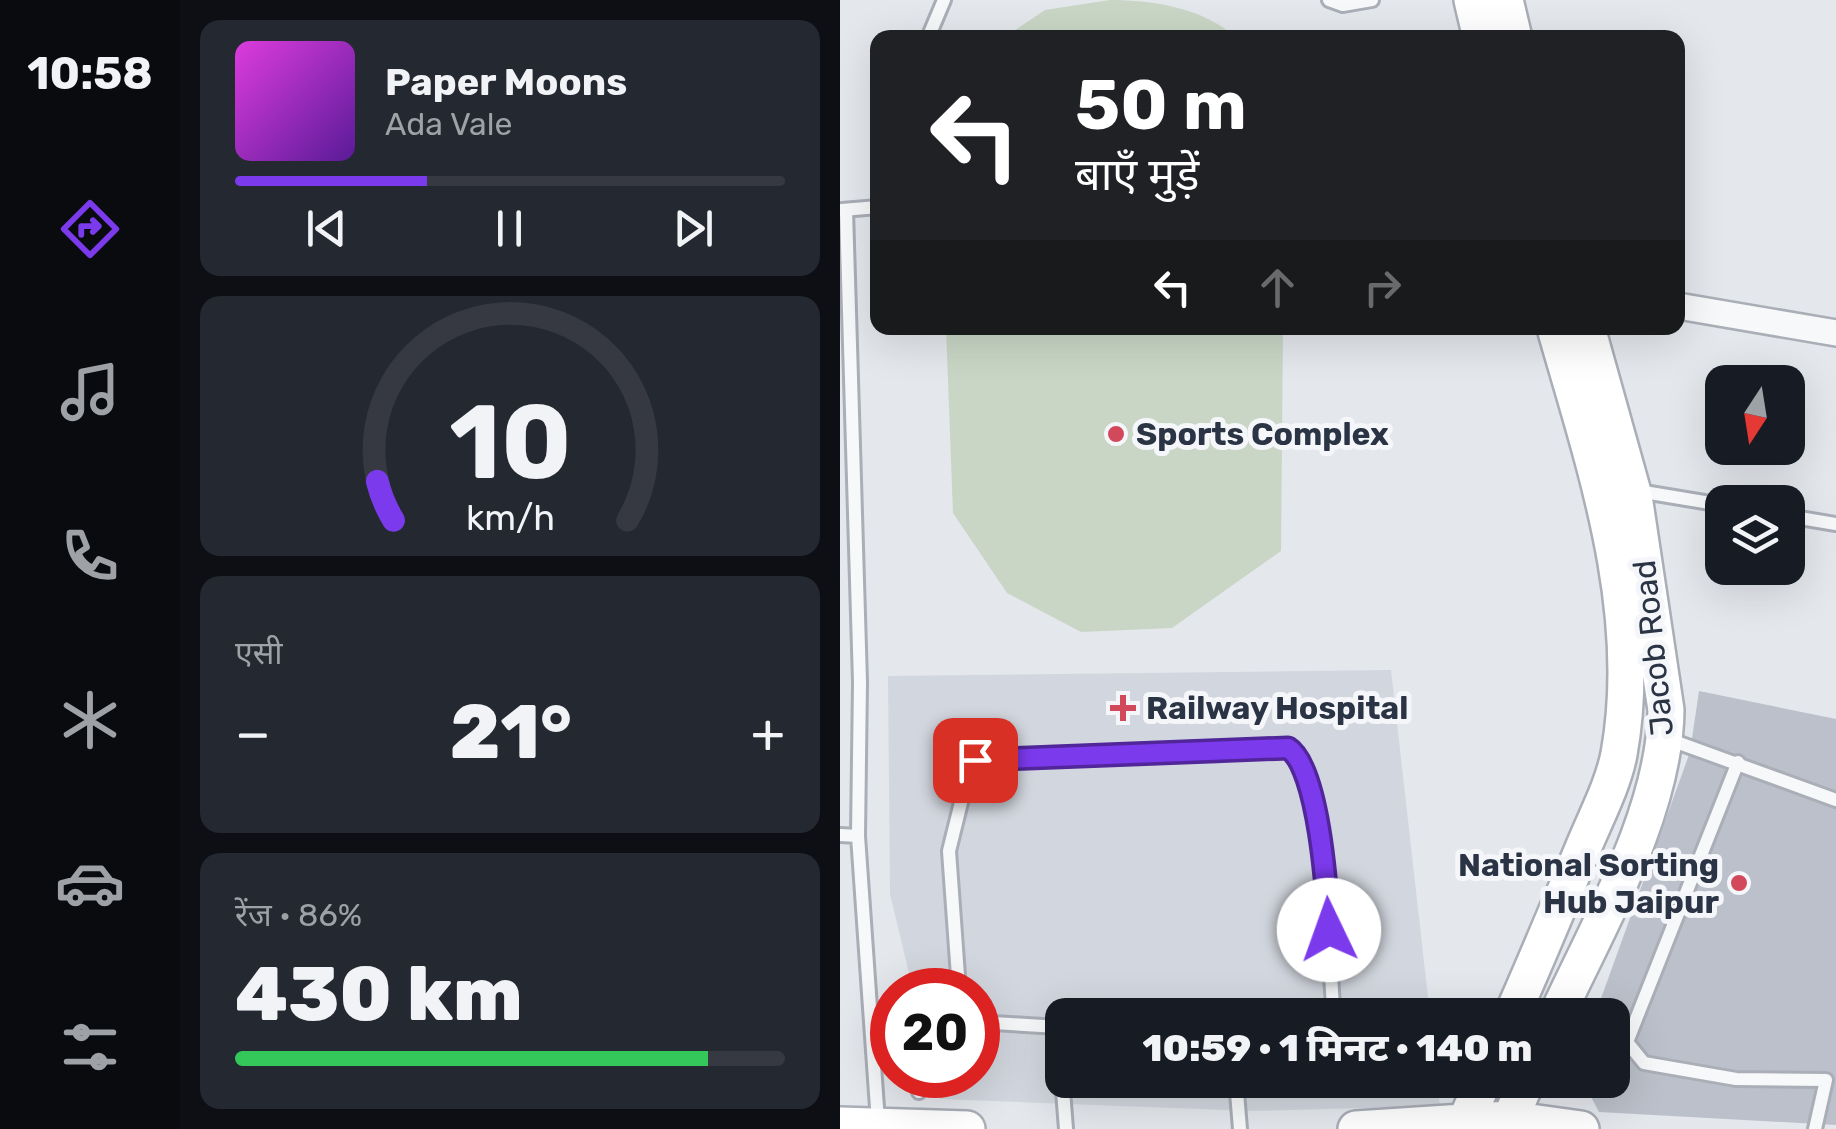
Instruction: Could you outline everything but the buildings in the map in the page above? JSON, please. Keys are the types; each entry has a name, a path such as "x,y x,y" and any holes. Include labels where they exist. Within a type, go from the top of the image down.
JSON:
{"street":[{"path":"1472,0 1479,30"},
{"path":"1504,0 1512,30"},
{"path":"1685,307 1836,333"},
{"name":"Jacob Road","path":"1519,998 1619,757 1625,637 1620,502 1558,335"},
{"name":"Jacob Road","path":"1565,998 1640,827 1665,738 1666,710 1587,335"},
{"path":"1464,1124 1476,1098"},
{"path":"1508,1124 1519,1098"},
{"path":"840,1125 878,1123 967,1129"},
{"path":"1356,1129 1464,1124 1581,1129"}],"lane":[{"path":"931,30 944,0"},
{"path":"1330,0 1343,5 1372,0"},
{"path":"870,207 843,210 860,682 858,836 878,1123"},
{"path":"1620,502 1644,492 1705,502"},
{"path":"1805,519 1836,524"},
{"path":"1665,738 1836,800"},
{"path":"957,968 949,851 971,762 1283,747 1300,760 1323,844 1332,998"},
{"path":"1738,762 1627,1042 1644,1063 1736,1079 1831,1080 1815,1129"},
{"path":"840,835 858,836"},
{"path":"1000,1023 1045,1025"},
{"path":"1064,1098 1066,1129"},
{"path":"1237,1098 1240,1129"}],"shaded area":[{"path":"1391,670 1428,998 1045,998 1045,1098 1439,1098 1440,1106 1252,1111 940,1099 1000,1098 1000,968 908,968 890,894 888,676"}],"green space":[{"path":"1110,0 1144,2 1193,13 1226,30 1015,30 1045,10"},
{"name":"Sports Complex","path":"946,335 1283,335 1281,551 1172,628 1081,632 1007,593 953,513"}],"place":[{"name":"Sports Complex","path":"1116,434"},
{"name":"Railway Hospital","path":"1123,708"},
{"name":"National Sorting Hub Jaipur","path":"1739,883"}],"route":[{"path":"975,760 1288,748 1300,760 1323,844 1329,930"}]}
